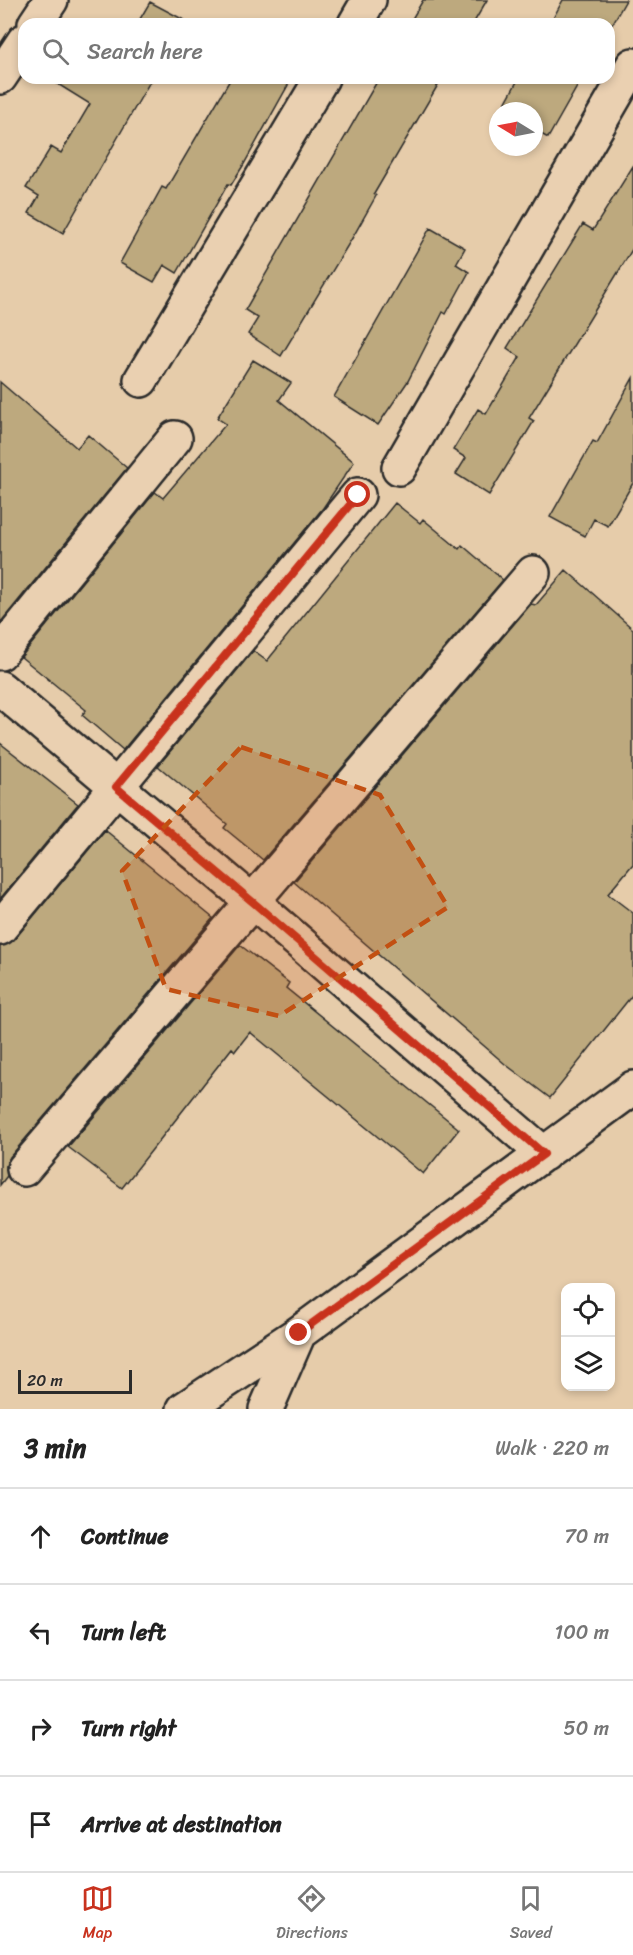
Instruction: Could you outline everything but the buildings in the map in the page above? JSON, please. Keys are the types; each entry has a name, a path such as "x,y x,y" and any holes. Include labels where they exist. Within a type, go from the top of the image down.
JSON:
{"street":[{"path":"39,18 51,0"},
{"path":"358,18 369,0"},
{"path":"0,77 18,50"},
{"path":"399,468 633,65"},
{"path":"141,380 318,84"},
{"path":"0,653 175,438"},
{"path":"0,928 358,495"},
{"path":"24,1169 254,903 533,573"},
{"path":"0,688 254,903 544,1154"},
{"path":"184,1409 299,1333 633,1088"},
{"path":"266,1409 299,1333"}],"highlighted area":[{"path":"241,747 380,795 448,907 279,1016 166,989 122,871"}],"route":[{"path":"299,1333 544,1154 116,787 358,495"}]}
